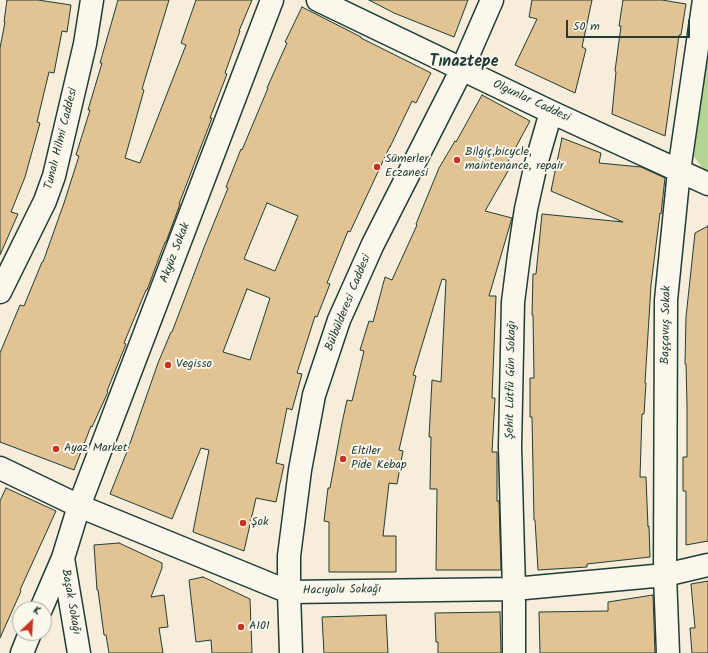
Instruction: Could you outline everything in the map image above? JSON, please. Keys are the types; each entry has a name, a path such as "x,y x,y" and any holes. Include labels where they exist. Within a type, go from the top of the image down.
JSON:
{"street":[{"name":"Tunalı Hilmi Caddesi","path":"0,292 45,201 54,176 85,44 92,0"},
{"name":"Akyüz Sokak","path":"79,506 272,0"},
{"name":"Olgunlar Caddesi","path":"318,0 551,112 708,184"},
{"name":"Bülbülderesi Caddesi","path":"291,653 289,556 300,470 314,395 339,320 373,244 462,69 492,0"},
{"name":"Başçavuş Sokak","path":"668,653 665,575 666,300 679,171 704,0"},
{"name":"Şehit Lütfü Gün Sokağı","path":"514,653 514,589 510,447 513,302 526,209 536,164 551,112"},
{"name":"Hacıyolu Sokağı","path":"0,468 79,506 289,592 514,589 665,575 708,565"},
{"name":"Başak Sokağı","path":"79,506 63,558 79,653"},
{"path":"44,601 63,558"},
{"path":"22,653 27,641"}],"green space":[{"path":"708,32 708,172 701,166 691,153"}],"building":[{"path":"7,0 38,0 71,5 67,32 62,31 54,73 49,72 37,122 40,123 25,177 11,212 18,214 0,255 0,48"},
{"path":"118,0 169,0 142,89 144,90 125,158 140,163 186,45 181,43 196,0 252,0 239,31 225,73 227,74 210,118 212,118 166,242 124,343 126,344 107,391 108,392 92,427 91,426 74,470 0,442 0,353 20,305 24,306 43,262 64,203 79,156 76,155 90,110 88,110"},
{"path":"369,0 468,0 454,37 394,13"},
{"path":"532,0 592,0 582,47 586,49 575,93 515,65 537,19 529,17"},
{"path":"623,0 662,0 686,4 681,35 679,35 665,136 612,114 615,71 621,26 619,26"},
{"path":"302,7 431,73 416,103 412,101 350,232 348,231 327,283 330,284 317,317 315,316 297,373 302,374 292,410 287,408 276,463 284,465 276,502 256,498 244,551 193,532 209,450 201,448 172,519 110,494 128,449 158,363 172,332 228,188 226,187 287,43 285,42","holes":["267,203 298,216 275,271 244,259","247,289 270,298 250,360 223,352"]},
{"path":"482,95 530,121 504,169 508,171 485,211 512,218 489,296 496,296 492,398 495,398 492,452 497,452 497,501 499,501 501,570 436,570 437,489 430,489 431,437 429,437 432,380 441,382 446,280 442,279 413,375 416,376 399,450 403,451 397,484 389,483 383,536 396,536 396,572 329,572 329,522 324,521 328,488 330,488 347,400 352,401 364,351 360,350 369,321 373,322 385,277 392,280 417,225 416,224 439,168 455,141 456,142"},
{"path":"562,138 601,153 599,163 641,167 665,178 651,285 644,414 642,414 640,477 646,477 650,557 587,564 587,567 538,570 534,520 530,378 534,378 532,315 533,274 536,274 542,214 623,222 551,191"},
{"path":"708,226 708,541 686,545 686,491 683,491 683,457 687,457 685,364 686,317 695,233"},
{"path":"6,488 56,511 20,590 21,591 17,601 12,601 12,611 0,638 0,501"},
{"path":"119,543 162,563 162,568 151,597 164,595 168,627 159,628 163,653 109,653 106,635 104,635 97,590 94,545"},
{"path":"203,577 250,599 252,653 212,653 211,640 196,642 189,580"},
{"path":"708,581 708,653 692,653 690,628 695,628 691,584"},
{"path":"653,595 655,653 540,653 539,612 608,611 608,602"},
{"path":"500,612 501,653 438,653 435,613"},
{"path":"386,615 388,653 324,653 322,617"}],"place":[{"name":"Bilgiç,bicycle, maintenance, repair","path":"457,160"},
{"name":"Sümerler Eczanesi","path":"377,167"},
{"name":"Vegisso","path":"168,365"},
{"name":"Ayaz Market","path":"56,449"},
{"name":"Eltiler Pide Kebap","path":"343,459"},
{"name":"Şok","path":"243,523"},
{"name":"A101","path":"241,627"}],"district":[{"name":"Tınaztepe","path":"464,63"}]}
